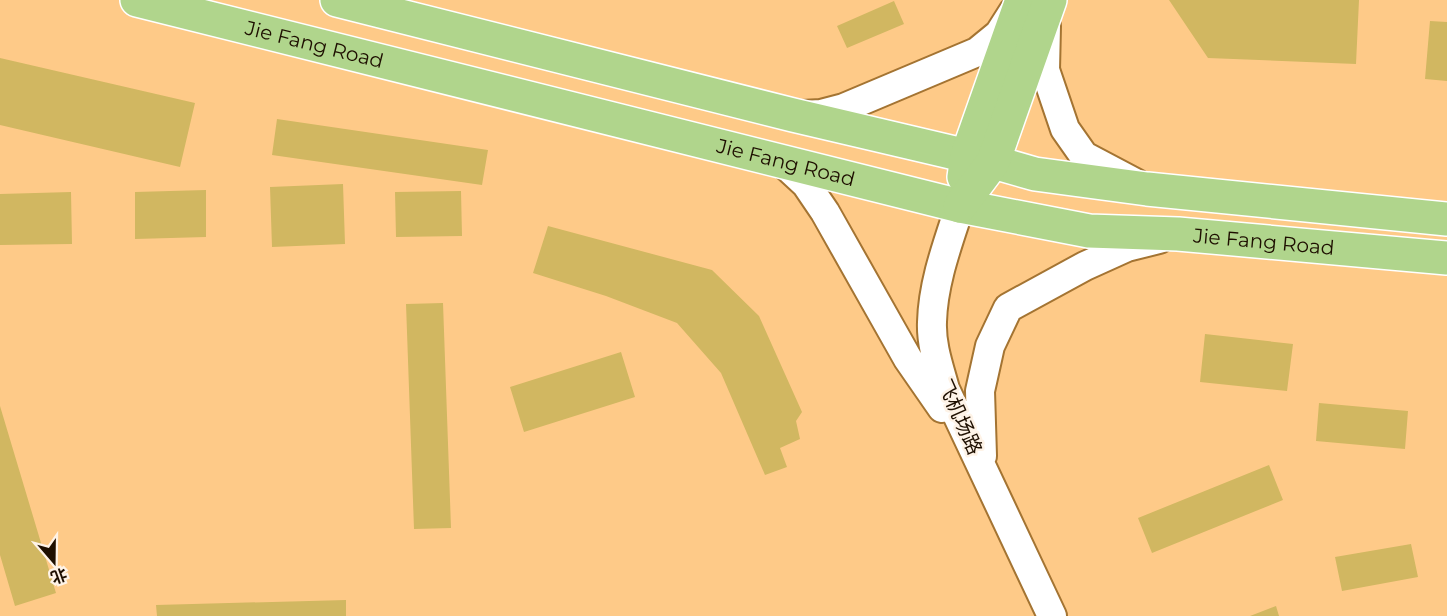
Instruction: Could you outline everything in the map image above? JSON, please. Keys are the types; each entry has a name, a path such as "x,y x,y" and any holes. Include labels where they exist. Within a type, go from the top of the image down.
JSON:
{"main road":[{"name":"Jie Fang Road","path":"138,0 960,206 1089,231 1178,234 1447,258"},
{"name":"Jie Fang Road","path":"337,0 792,116 980,159 1035,174 1147,189 1447,219"},
{"path":"960,206 980,159 1035,1"}],"street":[{"path":"792,116 821,114 844,108 977,52 1035,1"},
{"path":"1035,1 1044,43 1045,70 1065,129 1084,156 1147,189"},
{"path":"780,160 806,184 825,212 908,359 982,467"},
{"name":"飞机场路","path":"960,206 934,294 931,324 935,355 945,389 1052,616"},
{"path":"982,467 980,391 990,346 1008,308 1085,266 1127,247 1178,234"}],"building":[{"path":"1169,0 1359,0 1356,64 1208,58"},
{"path":"894,1 904,24 847,48 837,26"},
{"path":"1430,21 1447,22 1447,81 1425,79"},
{"path":"0,58 195,103 180,167 0,125"},
{"path":"277,119 488,150 482,185 272,155"},
{"path":"343,184 345,244 272,247 270,187"},
{"path":"206,190 206,237 135,239 135,192"},
{"path":"461,191 462,236 396,237 395,192"},
{"path":"71,192 72,244 0,245 0,194"},
{"path":"548,226 712,270 759,316 802,412 796,421 800,439 780,448 787,467 765,475 721,373 677,323 606,296 533,273"},
{"path":"443,303 451,528 414,529 406,304"},
{"path":"1205,334 1293,344 1287,391 1200,382"},
{"path":"621,352 635,397 524,432 510,387"},
{"path":"1319,403 1408,411 1405,449 1316,441"},
{"path":"0,406 56,593 15,606 0,555"},
{"path":"1269,465 1283,500 1152,553 1138,518"},
{"path":"1411,544 1418,577 1342,591 1335,557"},
{"path":"346,600 346,616 157,616 156,605"},
{"path":"1276,606 1279,616 1250,616"}]}
